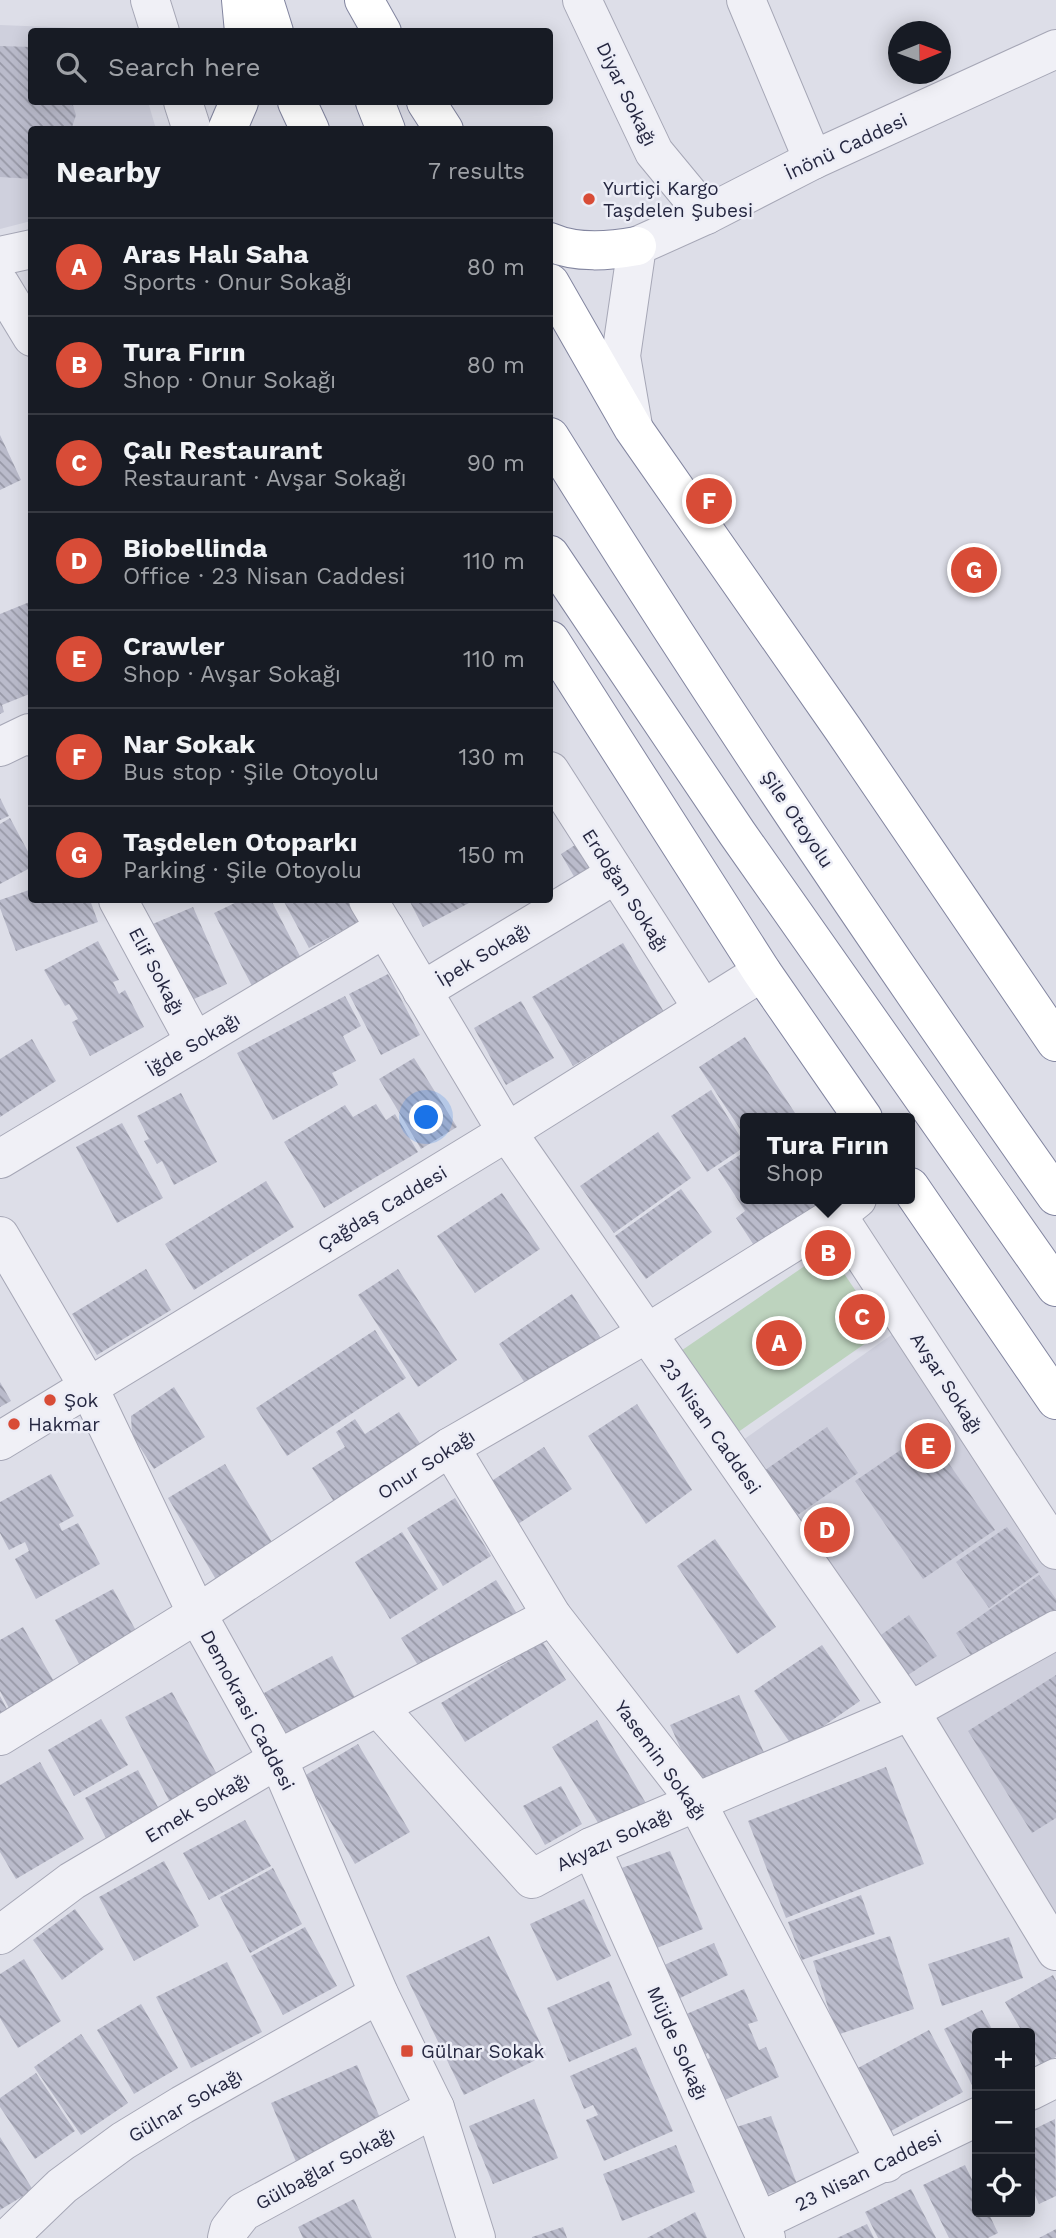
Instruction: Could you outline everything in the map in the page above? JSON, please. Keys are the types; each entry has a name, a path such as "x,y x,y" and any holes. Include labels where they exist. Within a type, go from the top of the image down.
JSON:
{"highway":[{"path":"242,0 244,28"},
{"path":"264,0 273,28"},
{"path":"341,0 350,28"},
{"path":"364,0 380,28"},
{"path":"230,126 238,105"},
{"path":"297,105 300,126"},
{"path":"298,105 308,126"},
{"path":"376,105 384,126"},
{"path":"428,105 441,126"},
{"path":"553,243 563,248 609,251 638,246"},
{"path":"553,288 633,428 1056,1042"},
{"name":"Şile Otoyolu","path":"553,442 662,616 943,1036 1056,1196"},
{"path":"553,559 737,833 1056,1287"},
{"path":"553,645 762,972 860,1113"},
{"path":"915,1194 1056,1400"}],"street":[{"path":"150,0 159,28"},
{"name":"Diyar Sokağı","path":"582,0 654,152 706,215"},
{"path":"746,0 813,160"},
{"name":"İnönü Caddesi","path":"638,246 706,215 813,160 1056,49"},
{"path":"184,105 191,126"},
{"path":"633,428 621,356 638,246"},
{"path":"0,256 28,250"},
{"path":"0,284 28,330"},
{"path":"0,747 28,733"},
{"name":"Erdoğan Sokağı","path":"553,776 704,1009"},
{"name":"İpek Sokağı","path":"422,990 616,874"},
{"name":"Elif Sokağı","path":"120,903 195,1042"},
{"name":"23 Nisan Caddesi","path":"377,914 507,1132 910,1712 1056,1951"},
{"name":"İğde Sokağı","path":"0,1159 195,1042 377,914"},
{"name":"Çağdaş Caddesi","path":"0,1441 507,1132 762,972"},
{"name":"Onur Sokağı","path":"0,1736 197,1614 450,1447 646,1334 847,1207"},
{"name":"Avşar Sokağı","path":"847,1207 1056,1550"},
{"name":"Demokrasi Caddesi","path":"0,1236 88,1386 197,1614 278,1759 379,1994 435,2108 475,2238"},
{"name":"Yasemin Sokağı","path":"450,1447 552,1615 696,1801 886,2163"},
{"name":"Emek Sokağı","path":"0,1935 72,1881 278,1759 552,1615"},
{"name":"Akyazı Sokağı","path":"379,1708 532,1879 591,1847 910,1712 1056,1630"},
{"name":"Müjde Sokağı","path":"591,1847 762,2230"},
{"name":"Gülnar Sokağı","path":"8,2238 62,2186 123,2141 379,1994"},
{"path":"1035,2088 1056,2078"},
{"name":"Gülbağlar Sokağı","path":"227,2238 229,2230 243,2212 435,2108"},
{"name":"23 Nisan Caddesi","path":"762,2230 972,2120"}],"shaded area":[{"path":"0,25 76,28 28,28 28,105 149,105 155,126 28,126 28,222 0,229"},
{"path":"911,1321 1056,1536 1056,1925 736,1445"}],"green space":[{"path":"828,1250 883,1331 731,1437 675,1355"}],"building":[{"path":"0,46 28,47 28,105 73,105 76,115 72,126 28,126 28,179 0,177"},
{"path":"0,435 21,480 0,490"},
{"path":"28,603 28,695 2,705 4,712 0,714 0,614"},
{"path":"0,798 9,816 0,820"},
{"path":"10,818 28,852 28,869 0,884 0,824"},
{"path":"586,838 609,876 583,892 561,854"},
{"path":"28,890 28,903 91,903 98,922 16,951 0,908 0,900"},
{"path":"235,903 273,903 302,960 252,986 214,913"},
{"path":"285,903 349,903 359,922 309,948"},
{"path":"411,903 469,903 423,927"},
{"path":"193,907 227,984 183,1004 148,926"},
{"path":"98,941 119,980 113,982 119,994 125,990 144,1027 90,1056 72,1022 78,1019 69,1004 65,1006 44,970"},
{"path":"623,943 664,1012 573,1066 532,997"},
{"path":"388,974 420,1035 381,1055 349,994"},
{"path":"345,996 361,1026 343,1036 356,1061 332,1073 338,1085 273,1120 237,1053"},
{"path":"521,1001 554,1058 506,1085 474,1028"},
{"path":"745,1037 795,1113 740,1113 740,1129 699,1067"},
{"path":"32,1039 56,1081 0,1117 0,1059"},
{"path":"414,1058 457,1127 421,1149 379,1079"},
{"path":"711,1090 740,1136 740,1150 707,1172 671,1116"},
{"path":"181,1093 217,1162 174,1185 162,1161 157,1164 144,1141 149,1139 137,1116"},
{"path":"376,1104 386,1120 395,1114 418,1152 324,1208 284,1142 345,1105 353,1117"},
{"path":"122,1123 163,1198 117,1223 76,1147"},
{"path":"658,1132 691,1178 614,1233 580,1186"},
{"path":"740,1155 740,1203 718,1169"},
{"path":"266,1181 294,1227 194,1290 165,1244"},
{"path":"681,1189 712,1232 646,1279 615,1236"},
{"path":"502,1193 540,1249 475,1293 437,1236"},
{"path":"740,1204 825,1204 828,1208 759,1253 736,1218 745,1211"},
{"path":"146,1269 171,1310 97,1355 72,1314"},
{"path":"398,1269 457,1360 418,1387 358,1295"},
{"path":"572,1294 602,1340 529,1389 499,1344"},
{"path":"375,1330 406,1378 287,1456 256,1408"},
{"path":"0,1382 11,1401 0,1407"},
{"path":"174,1387 205,1437 154,1469 132,1435 131,1416"},
{"path":"637,1404 692,1490 646,1524 588,1436"},
{"path":"399,1412 429,1457 342,1514 312,1468 345,1447 336,1432 355,1419 365,1434"},
{"path":"827,1427 858,1473 792,1519 761,1473"},
{"path":"927,1432 995,1530 923,1579 855,1481"},
{"path":"544,1447 572,1489 518,1524 490,1482"},
{"path":"225,1464 279,1554 221,1588 168,1498"},
{"path":"51,1474 74,1516 59,1524 62,1531 78,1523 100,1564 36,1599 15,1559 29,1551 25,1542 9,1550 0,1533 0,1502"},
{"path":"455,1498 491,1556 443,1586 407,1528"},
{"path":"1007,1527 1039,1572 989,1608 956,1562"},
{"path":"402,1532 438,1589 390,1619 355,1562"},
{"path":"715,1539 776,1627 737,1654 677,1566"},
{"path":"1039,1575 1056,1599 1056,1610 977,1665 956,1633"},
{"path":"496,1580 519,1617 424,1675 401,1638"},
{"path":"113,1589 140,1638 82,1669 55,1620"},
{"path":"909,1615 937,1656 905,1677 878,1637"},
{"path":"23,1627 56,1685 10,1710 0,1691 0,1640"},
{"path":"542,1641 566,1680 465,1742 441,1703"},
{"path":"822,1645 860,1701 793,1747 754,1691"},
{"path":"332,1656 359,1705 291,1742 264,1693"},
{"path":"1056,1675 1056,1818 1032,1833 968,1731"},
{"path":"172,1692 219,1778 171,1804 125,1717"},
{"path":"739,1695 765,1755 697,1785 670,1725"},
{"path":"0,1696 8,1711 0,1715"},
{"path":"101,1719 128,1765 74,1796 48,1750"},
{"path":"597,1720 647,1805 603,1831 552,1747"},
{"path":"358,1744 410,1832 355,1864 304,1776"},
{"path":"40,1762 84,1839 16,1879 0,1852 0,1785"},
{"path":"886,1767 924,1864 786,1918 748,1821"},
{"path":"138,1770 160,1811 107,1840 85,1798"},
{"path":"561,1786 582,1824 545,1845 523,1806"},
{"path":"245,1820 271,1866 209,1900 183,1853"},
{"path":"670,1851 703,1929 652,1950 613,1871"},
{"path":"164,1861 199,1926 134,1961 99,1897"},
{"path":"273,1868 302,1924 250,1953 220,1897"},
{"path":"861,1895 875,1934 802,1960 788,1922"},
{"path":"584,1899 611,1956 557,1981 530,1924"},
{"path":"75,1909 104,1949 62,1980 33,1940"},
{"path":"305,1927 337,1986 283,2015 251,1956"},
{"path":"489,1936 546,2055 464,2095 406,1976"},
{"path":"890,1936 914,2009 837,2035 813,1961"},
{"path":"1009,1937 1023,1978 942,2006 928,1964"},
{"path":"714,1943 728,1975 678,1999 662,1966"},
{"path":"24,1959 61,2021 18,2048 0,2018 0,1974"},
{"path":"227,1962 262,2032 191,2068 156,1997"},
{"path":"1053,1975 1056,1981 1056,2057 1041,2065 1035,2054 1035,2028 1020,2028 1005,2002"},
{"path":"609,1981 632,2035 569,2062 547,2008"},
{"path":"744,1989 758,2021 748,2024 759,2050 766,2047 779,2077 720,2102 703,2061 710,2058 708,2053 692,2060 675,2019"},
{"path":"141,2004 178,2068 134,2094 97,2030"},
{"path":"982,2010 991,2028 972,2028 972,2085 944,2029"},
{"path":"929,2030 963,2092 889,2132 856,2069"},
{"path":"81,2034 128,2103 81,2135 34,2067"},
{"path":"636,2047 673,2131 604,2161 586,2120 598,2115 593,2105 584,2109 570,2076"},
{"path":"357,2065 384,2127 297,2164 271,2103"},
{"path":"36,2073 75,2131 35,2159 0,2107 0,2098"},
{"path":"534,2099 558,2158 493,2184 469,2126"},
{"path":"771,2116 797,2184 754,2199 727,2130"},
{"path":"1055,2119 1056,2196 1039,2204 1035,2195 1035,2129"},
{"path":"0,2137 33,2190 0,2210"},
{"path":"676,2145 695,2192 622,2221 603,2174"},
{"path":"965,2165 972,2180 972,2217 990,2217 998,2233 988,2238 949,2238 923,2185"},
{"path":"911,2189 936,2238 878,2238 865,2212"},
{"path":"354,2199 372,2238 303,2238 298,2227"},
{"path":"695,2212 707,2238 647,2238"},
{"path":"867,2224 874,2238 837,2238"},
{"path":"563,2227 567,2238 532,2238 532,2237"},
{"path":"1056,2229 1056,2238 1039,2238"}],"place":[{"name":"Yurtiçi Kargo Taşdelen Şubesi","path":"589,199"},
{"name":"Nar Sokak","path":"709,501"},
{"name":"Taşdelen Otoparkı","path":"974,570"},
{"name":"Tura Fırın","path":"828,1253"},
{"name":"Çalı Restaurant","path":"862,1317"},
{"name":"Aras Halı Saha","path":"779,1343"},
{"name":"Şok","path":"50,1400"},
{"name":"Hakmar","path":"14,1424"},
{"name":"Crawler","path":"928,1446"},
{"name":"Biobellinda","path":"827,1530"},
{"name":"Gülnar Sokak","path":"407,2051"}]}
